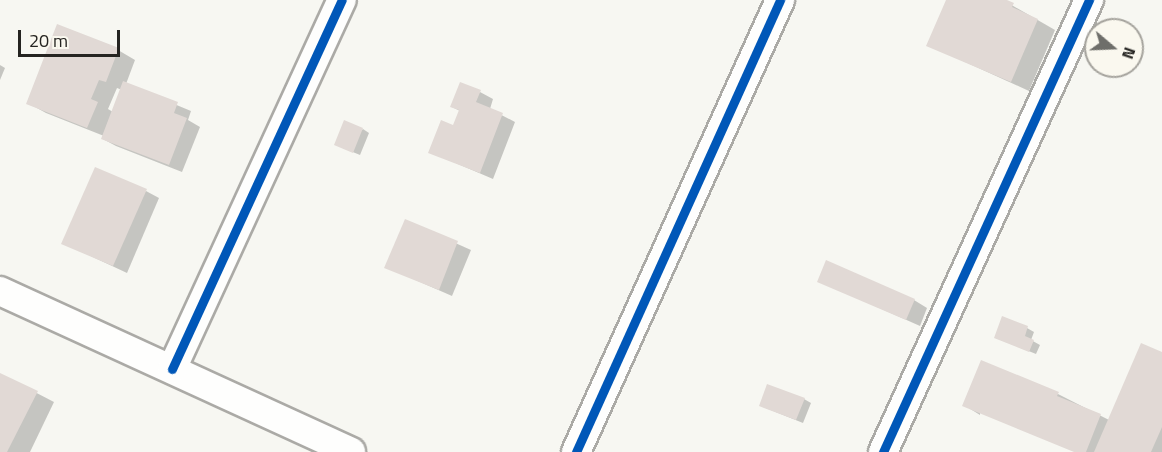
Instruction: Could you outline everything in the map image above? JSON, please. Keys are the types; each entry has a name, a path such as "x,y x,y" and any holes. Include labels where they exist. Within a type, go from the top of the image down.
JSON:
{"street":[{"path":"172,369 342,0"},
{"path":"576,452 780,0"},
{"path":"883,452 1089,0"},
{"path":"0,291 351,452"}],"building":[{"path":"946,0 1007,0 1014,3 1012,7 1038,19 1011,82 926,46"},
{"path":"57,24 119,48 106,82 99,80 91,99 98,102 87,128 26,104"},
{"path":"123,81 178,102 174,113 187,118 169,165 101,139"},
{"path":"460,82 481,90 476,102 503,113 480,173 428,153 441,120 453,125 459,110 450,107"},
{"path":"344,120 363,128 353,153 334,145"},
{"path":"95,167 147,189 113,266 61,244"},
{"path":"405,219 458,241 439,290 384,268"},
{"path":"826,260 915,299 906,320 817,282"},
{"path":"1002,316 1028,326 1025,336 1034,340 1029,352 994,338"},
{"path":"1141,343 1162,352 1162,427 1151,452 1094,452"},
{"path":"981,360 1059,392 1057,396 1101,414 1086,452 1074,452 962,406"},
{"path":"0,373 38,391 7,452 0,452"},
{"path":"767,384 805,398 796,420 759,406"}],"cycle path":[{"path":"172,369 342,0"},
{"path":"576,452 780,0"},
{"path":"883,452 1089,0"}]}
